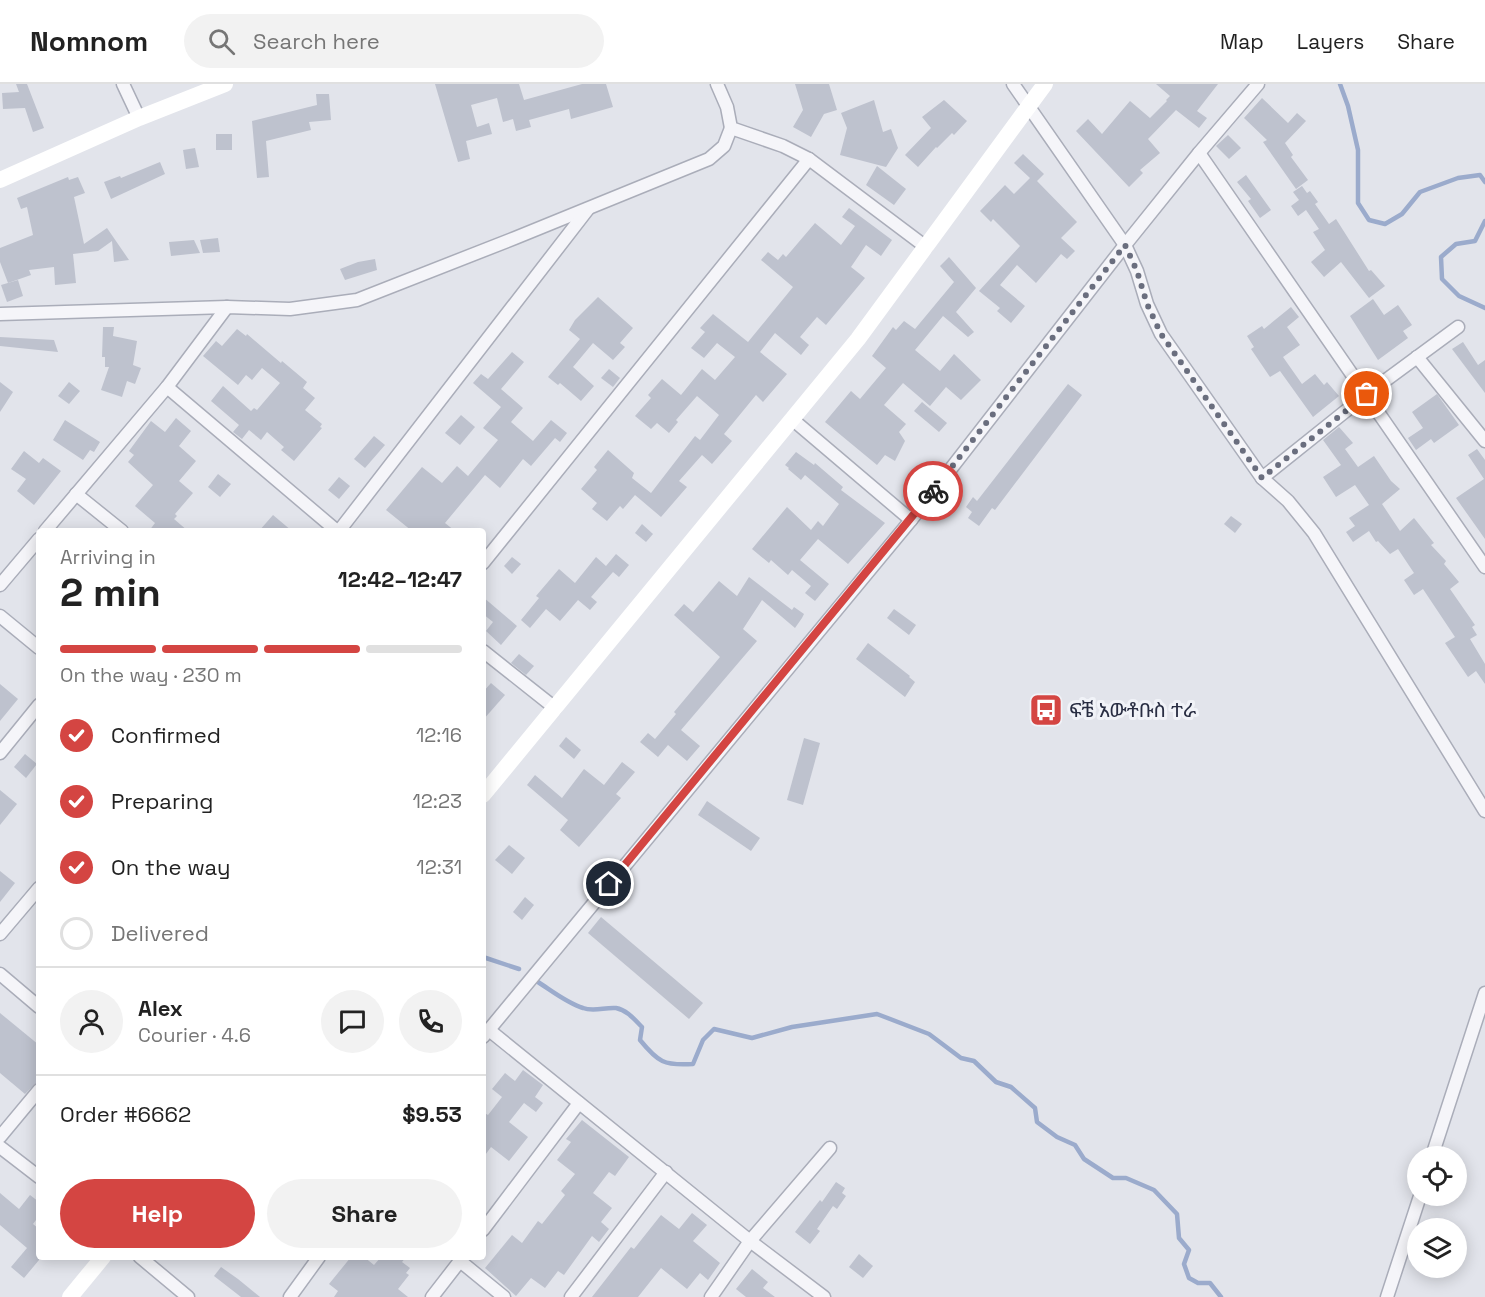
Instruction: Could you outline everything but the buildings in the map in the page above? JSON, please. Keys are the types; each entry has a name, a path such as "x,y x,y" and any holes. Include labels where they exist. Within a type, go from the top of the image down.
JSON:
{"street":[{"path":"123,84 139,118"},
{"path":"0,180 139,118 225,84"},
{"path":"0,314 226,308 290,309 357,300 709,159 724,146 731,128 727,107 717,84"},
{"path":"1013,84 1125,245 1161,334 1262,478 1288,501 1314,533 1485,811"},
{"path":"486,791 858,339 1045,84"},
{"path":"824,1297 750,1241 579,1103 486,1034 911,520 1125,245 1258,84"},
{"path":"731,128 783,146 809,159 926,247"},
{"path":"1199,153 1485,567"},
{"path":"486,559 809,159"},
{"path":"340,528 589,208"},
{"path":"48,528 167,387 226,308"},
{"path":"1262,478 1367,394 1458,327"},
{"path":"1417,357 1485,441"},
{"path":"167,387 334,528"},
{"path":"792,419 911,520"},
{"path":"76,494 118,528"},
{"path":"0,585 36,543"},
{"path":"0,616 36,646"},
{"path":"486,653 555,708"},
{"path":"0,753 36,709"},
{"path":"0,934 36,892"},
{"path":"0,974 36,1004"},
{"path":"1435,1146 1485,993"},
{"path":"0,1137 36,1094"},
{"path":"486,1226 579,1103"},
{"path":"0,1147 36,1176"},
{"path":"711,1297 750,1241 830,1148"},
{"path":"571,1297 666,1172"},
{"path":"1387,1297 1417,1206"},
{"path":"70,1297 101,1260"},
{"path":"144,1260 188,1297"},
{"path":"290,1297 317,1260"},
{"path":"432,1297 460,1260"},
{"path":"462,1260 504,1297"}],"waterway":[{"path":"1340,84 1348,106 1358,150 1358,203 1369,220 1385,224 1402,214 1420,192 1458,178 1480,175 1485,182"},
{"path":"1485,221 1475,241 1456,244 1441,257 1442,279 1459,296 1485,308"},
{"path":"486,958 519,969"},
{"path":"538,982 577,1006 591,1010 616,1008 624,1011 642,1027 640,1040 652,1053 662,1061 675,1064 693,1064 703,1040 714,1029 752,1038 792,1027 877,1014 929,1034 961,1058 974,1061 996,1082 1011,1087 1035,1108 1037,1122 1057,1137 1075,1145 1084,1159 1113,1178 1126,1178 1154,1190 1177,1214 1179,1238 1189,1250 1184,1264 1189,1278 1198,1283 1210,1283 1221,1297"}],"way so far":[{"path":"933,491 1125,245 1161,334 1262,478 1367,394"}],"place":[{"name":"ፍቼ አውቶቡስ ተራ","path":"1046,710"}],"route":[{"path":"609,884 933,491"}]}
